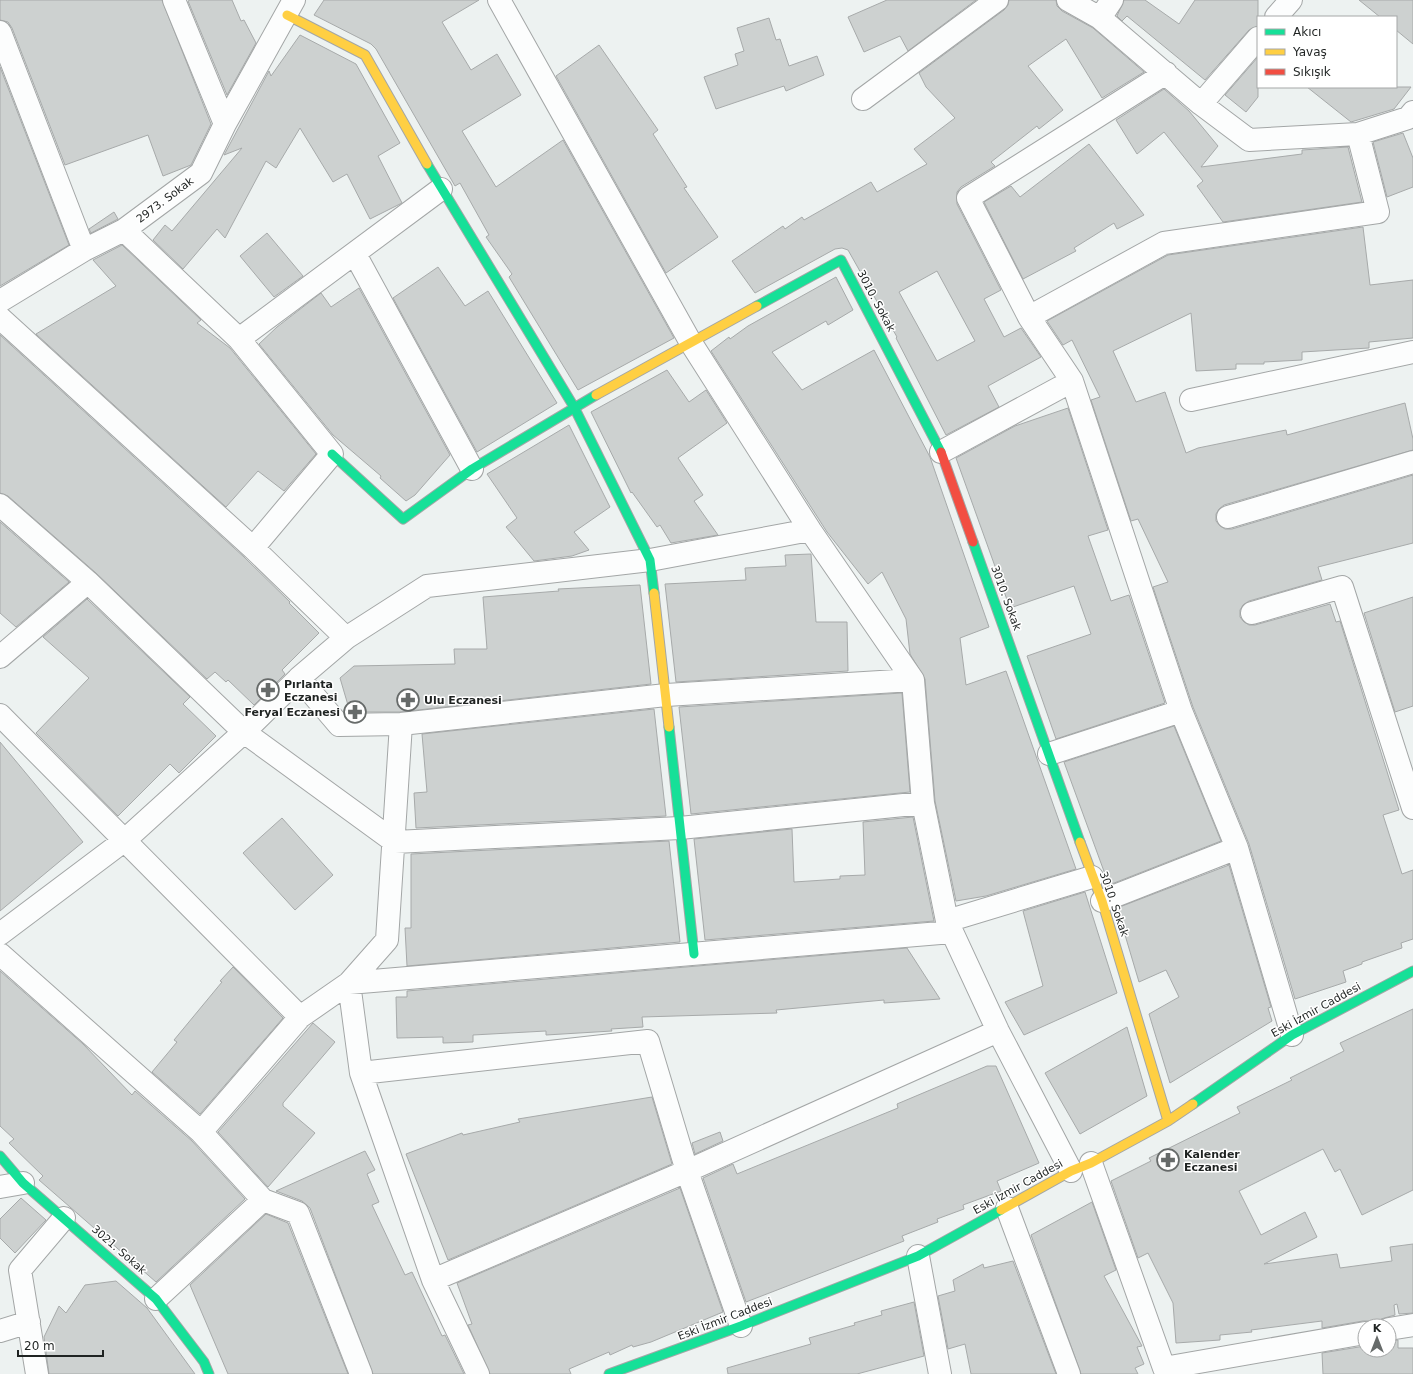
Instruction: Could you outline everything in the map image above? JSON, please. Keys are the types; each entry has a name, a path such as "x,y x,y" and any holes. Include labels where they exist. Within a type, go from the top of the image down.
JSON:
{"street":[{"path":"174,0 225,124"},
{"path":"498,0 691,343 810,530 913,680 923,803 949,927 998,1031 1081,1167 1164,1368 1357,1334"},
{"path":"863,100 997,0"},
{"path":"1068,0 1100,18 1201,104 1249,140 1358,134 1408,118 1413,112"},
{"path":"1100,18 1112,0"},
{"path":"1277,16 1291,0"},
{"path":"290,7 365,55 441,190 574,407 650,560 694,954"},
{"name":"2973. Sokak","path":"0,301 84,250 124,230 201,173 225,124 290,7"},
{"path":"0,32 84,250"},
{"path":"1201,104 1257,39"},
{"path":"1166,73 968,198 1029,317 1072,381 1181,711 1238,848 1292,1035"},
{"path":"1029,317 1164,243 1378,212 1358,134"},
{"path":"239,339 441,190"},
{"path":"124,230 239,339 332,454 403,519 472,469 574,407 691,343"},
{"path":"355,254 472,469"},
{"name":"3010. Sokak","path":"691,343 841,260 941,452 1092,877 1102,901 1168,1121"},
{"path":"0,318 253,548 346,638"},
{"path":"1191,400 1413,352"},
{"path":"941,452 1072,381"},
{"path":"253,548 332,454"},
{"path":"1228,517 1413,462"},
{"path":"0,505 88,582 244,732 395,842 680,828 923,803"},
{"path":"0,934 125,840 244,732 299,678 346,638 427,586 650,560 810,530"},
{"path":"0,657 88,582"},
{"path":"1252,613 1342,587 1413,808"},
{"path":"299,678 339,725 400,724 666,696 913,680"},
{"path":"1049,754 1181,711"},
{"path":"0,715 300,1017"},
{"path":"201,1132 300,1017 349,983 387,940 395,842 400,724"},
{"path":"1102,901 1238,848"},
{"path":"349,983 694,954 949,927 1092,877"},
{"path":"0,954 201,1132 263,1200 298,1213 361,1374"},
{"name":"Eski İzmir Caddesi","path":"609,1374 741,1326 918,1256 1168,1121 1292,1035 1413,971"},
{"path":"349,983 361,1073 433,1280 478,1374"},
{"path":"433,1280 687,1171 998,1031"},
{"path":"361,1073 648,1041 687,1171 741,1326"},
{"name":"3021. Sokak","path":"0,1156 23,1183 156,1299 204,1362 209,1374"},
{"path":"0,1187 23,1183"},
{"path":"156,1299 263,1200"},
{"path":"1007,1208 1069,1374"},
{"path":"37,1374 20,1270 64,1218"},
{"path":"918,1256 940,1374"},
{"path":"0,1331 29,1322"},
{"path":"1397,1328 1413,1325"}],"building":[{"path":"0,0 162,0 211,124 191,165 163,176 148,135 65,165 12,28 8,22 0,20"},
{"path":"232,0 241,21 244,20 256,43 227,95 188,1"},
{"path":"324,0 479,0 442,22 471,70 497,54 521,95 462,131 496,187 563,140 674,338 578,390 509,277 512,274 486,237 489,235 460,183 455,186 376,49 371,44 314,15"},
{"path":"887,0 976,0 908,51 900,36 864,52 848,17"},
{"path":"1009,0 1056,0 1057,6 1062,11 1093,28 1144,72 1102,98 1066,39 1028,66 1063,110 1039,129 1037,126 991,162 995,166 961,187 957,192 957,204 1001,290 984,299 1004,337 1021,328 1041,357 988,386 999,407 946,435 896,338 897,337 848,250 842,248 835,249 755,293 732,261 783,226 785,229 802,217 804,220 871,182 877,192 927,164 914,149 955,118 926,87 919,73 1004,10 1008,5","holes":["937,271 975,341 937,361 899,292"]},
{"path":"1124,0 1145,0 1179,24 1195,0 1258,0 1257,26 1249,30 1205,80 1127,16 1122,21 1117,16"},
{"path":"1359,0 1413,0 1413,44 1397,31 1397,16 1379,16"},
{"path":"769,18 776,40 780,39 789,66 817,56 824,75 786,91 784,86 716,109 704,77 738,65 735,54 744,51 737,28"},
{"path":"300,35 356,64 400,143 378,156 402,203 370,219 347,174 333,182 300,128 276,168 266,161 225,238 217,229 183,269 153,240 165,225 172,231 242,148 224,155 269,71 271,76"},
{"path":"599,45 658,130 653,134 687,187 684,188 718,237 666,273 556,76"},
{"path":"1257,58 1258,97 1246,112 1225,95"},
{"path":"0,67 69,245 0,286"},
{"path":"1411,87 1394,109 1351,122 1308,88"},
{"path":"1164,89 1189,111 1218,146 1201,167 1302,154 1302,150 1348,147 1362,202 1223,222 1197,186 1203,181 1164,132 1137,154 1116,120"},
{"path":"1403,133 1413,158 1413,187 1387,197 1373,142"},
{"path":"1089,144 1144,215 1117,229 1114,223 1074,248 1076,251 1023,279 984,202 1011,186 1020,197"},
{"path":"114,212 118,219 91,233 89,229"},
{"path":"1363,227 1370,285 1413,280 1413,338 1369,342 1369,348 1302,352 1302,360 1264,362 1264,364 1236,364 1236,369 1196,371 1191,313 1113,351 1136,402 1165,392 1186,453 1198,448 1286,430 1287,435 1405,403 1413,439 1413,450 1224,505 1216,514 1216,521 1220,526 1225,529 1232,529 1413,475 1413,543 1318,567 1322,580 1249,601 1243,605 1240,610 1240,617 1244,622 1249,625 1255,625 1330,604 1336,622 1340,621 1399,810 1383,815 1402,874 1413,870 1413,939 1401,943 1402,948 1362,962 1362,964 1343,971 1346,982 1295,999 1249,844 1193,707 1153,587 1168,582 1138,519 1131,521 1091,400 1100,397 1072,340 1063,345 1047,321 1168,255"},
{"path":"267,233 303,276 274,297 240,256"},
{"path":"122,245 201,320 197,323 230,348 316,454 284,491 258,471 226,507 36,334 116,286 93,260"},
{"path":"438,267 465,306 488,291 557,403 477,452 393,298"},
{"path":"836,277 853,310 828,325 826,321 772,352 802,390 874,350 930,457 989,627 960,638 966,685 1006,671 1076,869 986,896 956,901 935,801 925,679 910,654 906,619 882,572 868,584 827,532 711,351 729,337 730,339 748,326"},
{"path":"359,288 450,455 415,495 406,501 380,478 381,476 333,435 259,344 277,327 321,293 331,307"},
{"path":"0,335 244,557 319,633 282,670 285,674 254,705 228,680 226,682 215,672 207,679 96,573 8,496 0,493"},
{"path":"667,370 689,402 706,390 727,423 678,458 703,495 694,501 718,535 671,543 660,525 657,527 632,492 631,493 591,412"},
{"path":"1068,408 1108,530 1088,536 1111,601 1129,595 1165,703 1056,739 1027,656 1091,634 1074,586 1010,608 956,458 1015,426"},
{"path":"569,425 610,507 574,532 589,550 572,556 534,561 506,527 517,518 487,474"},
{"path":"0,522 69,582 16,627 0,613"},
{"path":"811,554 816,622 847,622 848,671 676,682 665,584 746,580 745,568 786,566 785,555"},
{"path":"640,585 651,684 400,712 350,712 340,678 354,666 455,664 454,649 487,649 483,597 559,591 558,589"},
{"path":"1413,597 1413,706 1395,712 1364,613"},
{"path":"87,599 190,697 183,704 216,736 179,773 170,764 118,816 36,733 89,678 43,637"},
{"path":"902,693 910,792 691,814 679,707"},
{"path":"654,709 666,816 416,828 414,793 427,792 422,734"},
{"path":"1174,726 1221,841 1109,885 1064,762"},
{"path":"0,742 83,842 0,911"},
{"path":"913,817 934,921 705,940 694,839 792,829 794,882 840,879 840,876 865,875 863,822"},
{"path":"282,818 333,875 295,910 243,853"},
{"path":"669,841 680,942 407,966 405,928 411,928 411,854"},
{"path":"1229,865 1271,1007 1268,1008 1272,1021 1170,1083 1149,1014 1179,997 1166,970 1139,982 1117,908"},
{"path":"1085,892 1117,993 1024,1035 1005,1002 1043,986 1023,911"},
{"path":"907,948 940,999 884,1003 884,1000 776,1010 777,1013 642,1017 643,1027 611,1029 612,1031 546,1035 546,1031 473,1035 473,1042 443,1043 443,1037 397,1038 396,997 407,997 407,991"},
{"path":"233,967 283,1018 200,1114 152,1072 177,1042 174,1040 222,982 220,981"},
{"path":"0,971 83,1044 132,1095 135,1091 192,1141 245,1199 156,1282 39,1180 43,1176 9,1143 14,1139 0,1126"},
{"path":"1413,1009 1413,1190 1362,1215 1340,1169 1335,1172 1323,1149 1239,1191 1261,1235 1305,1212 1317,1237 1264,1264 1337,1254 1340,1268 1392,1261 1390,1247 1413,1244 1413,1313 1399,1314 1397,1304 1394,1305 1395,1315 1384,1318 1357,1318 1357,1322 1322,1328 1322,1321 1251,1330 1252,1332 1220,1335 1220,1340 1176,1343 1173,1303 1148,1253 1138,1258 1111,1181 1151,1161 1149,1158 1240,1113 1237,1107 1292,1080 1290,1078 1344,1051 1340,1043"},
{"path":"313,1023 335,1042 283,1103 283,1106 315,1133 268,1187 218,1132"},
{"path":"1127,1027 1147,1096 1080,1134 1045,1073"},
{"path":"987,1066 996,1066 1039,1163 997,1181 1001,1191 963,1205 964,1209 937,1219 938,1222 902,1236 904,1241 746,1302 703,1178 733,1164 737,1174 898,1108 897,1104"},
{"path":"652,1097 672,1164 448,1260 406,1154 462,1133 463,1135 520,1122 518,1119"},
{"path":"720,1132 723,1141 695,1154 692,1143"},
{"path":"365,1151 375,1170 367,1174 379,1202 372,1205 405,1275 412,1272 442,1336 445,1335 464,1374 373,1374 310,1208 302,1201 276,1191"},
{"path":"680,1188 723,1312 651,1342 633,1347 632,1345 610,1355 609,1352 569,1369 571,1374 490,1374 468,1325 472,1324 457,1283"},
{"path":"21,1198 46,1220 15,1253 0,1238 0,1219"},
{"path":"1092,1202 1116,1270 1104,1276 1142,1346 1137,1347 1144,1364 1135,1368 1138,1374 1081,1374 1031,1235"},
{"path":"266,1214 288,1223 348,1374 228,1374 190,1285"},
{"path":"1013,1261 1056,1374 971,1374 965,1344 948,1349 938,1296 955,1291 953,1280 983,1264 984,1268"},
{"path":"116,1281 147,1308 195,1374 49,1374 44,1337 59,1306 66,1313 85,1285"},
{"path":"914,1302 924,1356 857,1374 728,1374 727,1368 811,1344 809,1338 855,1325 854,1323 882,1315 881,1311"},
{"path":"1397,1340 1398,1348 1413,1348 1413,1374 1323,1374 1322,1353 1357,1347 1357,1358 1397,1358"}],"traffic: fast":[{"path":"427,164 574,407 650,560 654,593"},
{"path":"757,306 841,260 941,452"},
{"path":"332,454 403,519 472,469 596,395"},
{"path":"973,542 1080,842"},
{"path":"669,727 694,954"},
{"path":"1193,1104 1292,1035 1413,971"},
{"path":"0,1156 23,1183 156,1299 204,1362 209,1374"},
{"path":"609,1374 741,1326 918,1256 1001,1210"}],"traffic: slow":[{"path":"287,15 365,55 427,164"},
{"path":"596,395 757,306"},
{"path":"654,593 669,727"},
{"path":"1080,842 1102,901 1168,1121"},
{"path":"1001,1210 1071,1171 1091,1163 1168,1121 1193,1104"}],"traffic: jam":[{"path":"941,452 973,542"}],"place":[{"name":"Pırlanta Eczanesi","path":"268,690"},
{"name":"Ulu Eczanesi","path":"408,700"},
{"name":"Feryal Eczanesi","path":"355,712"},
{"name":"Kalender Eczanesi","path":"1168,1160"}]}
